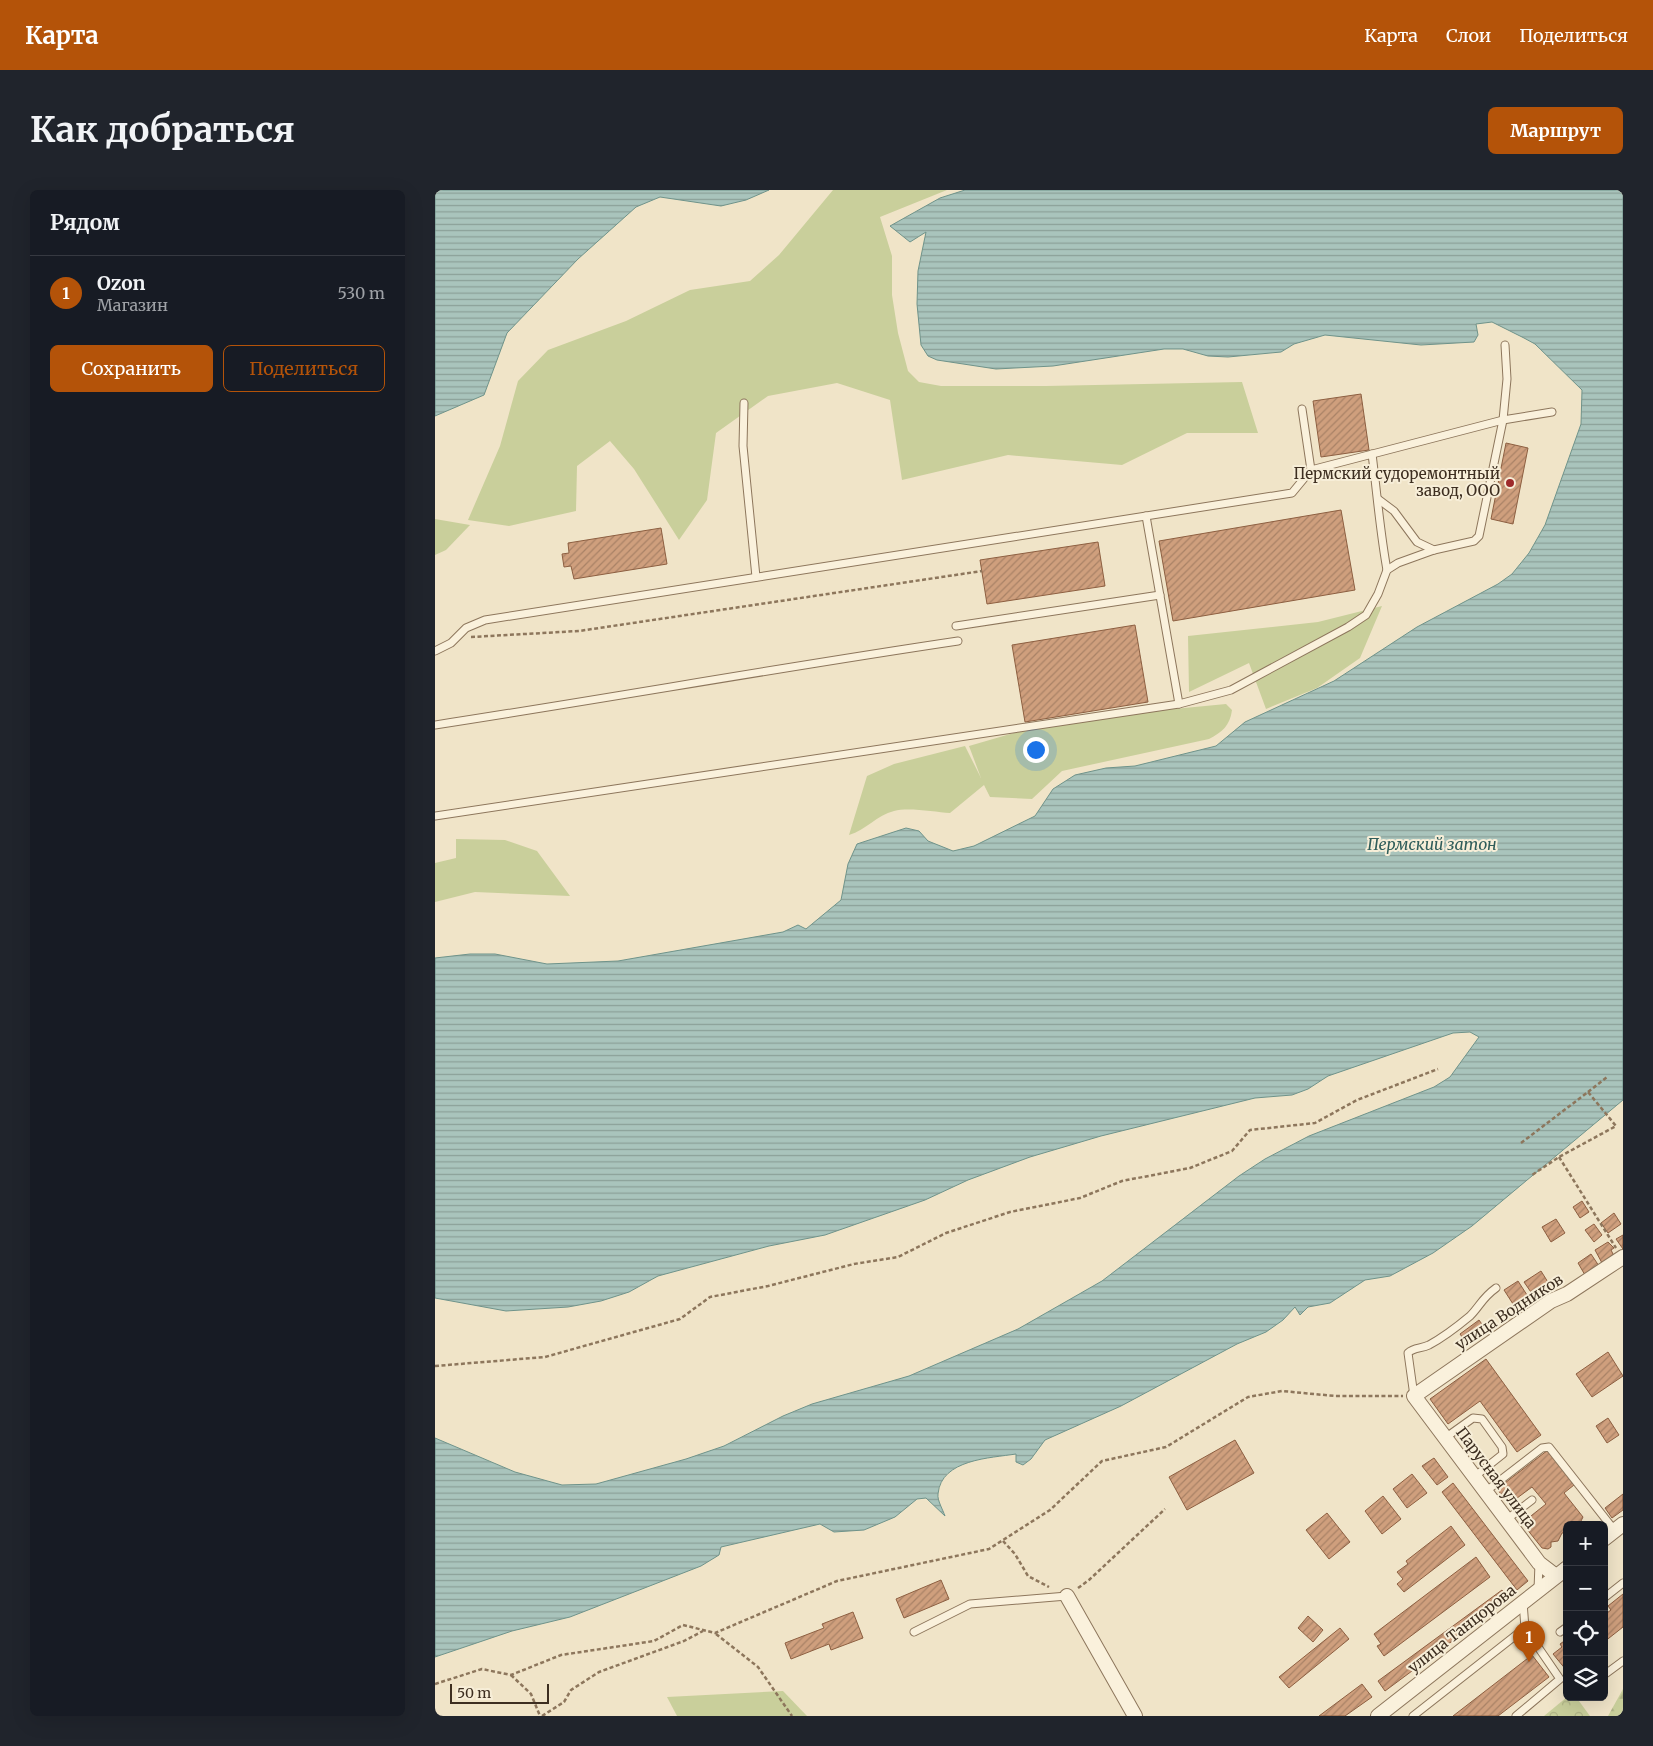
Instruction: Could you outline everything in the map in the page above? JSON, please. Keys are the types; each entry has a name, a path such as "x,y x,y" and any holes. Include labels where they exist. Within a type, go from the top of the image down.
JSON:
{"street":[{"name":"улица Водников","path":"1414,1396 1551,1301 1567,1294 1623,1257"},
{"name":"Парусная улица","path":"1414,1396 1539,1563 1561,1572"},
{"name":"улица Танцорова","path":"1378,1716 1561,1572"},
{"path":"1067,1596 1135,1716"}],"lane":[{"path":"1387,570 1397,563 1434,550 1474,541 1479,536 1503,420 1507,379 1505,345"},
{"path":"744,403 743,446 756,577"},
{"path":"1302,409 1311,470"},
{"path":"435,651 457,637 466,628 485,620 1292,493 1311,470 1503,420 1552,412"},
{"path":"435,816 1179,704 1231,690 1348,627 1366,615 1378,594 1387,570 1379,527 1378,499 1372,454"},
{"path":"1378,499 1394,511 1417,542 1434,550"},
{"path":"1146,516 1179,704"},
{"path":"956,626 1160,594"},
{"path":"435,725 561,706 727,676 958,641"},
{"path":"1414,1396 1408,1353 1412,1349 1426,1346 1471,1315 1484,1296 1496,1288"},
{"path":"1445,1438 1473,1418 1482,1419 1504,1451 1501,1457 1474,1477"},
{"path":"1485,1492 1542,1448 1549,1447 1614,1531"},
{"path":"1506,1520 1532,1500"},
{"path":"1538,1590 1539,1563"},
{"path":"1608,1595 1623,1583"},
{"path":"914,1632 970,1604 1067,1596"},
{"path":"1516,1716 1560,1680 1525,1628 1523,1602"},
{"path":"1413,1716 1525,1628"},
{"path":"1608,1672 1623,1661"}],"path":[{"path":"457,637 579,631 982,571"},
{"path":"435,1366 545,1357 679,1319 710,1298 768,1286 854,1264 898,1257 946,1233 1011,1212 1080,1198 1122,1181 1190,1168 1232,1151 1249,1130 1315,1123 1357,1100 1438,1069"},
{"path":"1521,1143 1607,1077"},
{"path":"1532,1175 1559,1157 1616,1126 1588,1092"},
{"path":"1559,1157 1623,1257"},
{"path":"715,1633 837,1581 989,1549 1049,1510 1103,1461 1166,1447 1248,1397 1282,1391 1335,1396 1377,1394 1414,1396"},
{"path":"1003,1540 1015,1554 1028,1576 1067,1596 1089,1580 1165,1509"},
{"path":"511,1675 561,1655 654,1642 683,1625 715,1633 758,1668 792,1716"},
{"path":"435,1684 482,1669 511,1675 531,1694 541,1716 564,1702 571,1690 599,1672 684,1641 704,1631"}],"green space":[{"path":"833,190 947,190 880,217 892,256 892,295 898,333 908,371 919,382 941,386 1046,386 1242,382 1258,433 1187,433 1122,465 1008,455 902,480 890,400 837,383 768,396 716,433 707,500 679,540 634,469 610,441 577,466 576,511 509,526 468,520 500,446 518,381 548,350 626,321 690,290 750,281 779,255"},
{"path":"435,519 470,525 446,550 435,555"},
{"path":"1382,606 1360,658 1317,688 1266,709 1249,663 1189,692 1188,636 1318,622"},
{"path":"1226,704 1232,710 1229,720 1221,731 1209,739 1062,771 1032,799 990,797 984,785 950,813 914,810 894,811 849,835 867,776 894,764 965,746 981,778 969,746 1059,720"},
{"path":"456,839 505,840 537,851 570,896 475,892 435,902 435,863 456,858"},
{"path":"1623,1689 1623,1716 1608,1716"},
{"path":"783,1691 807,1716 677,1716 667,1697"},
{"path":"1563,1700 1579,1701 1590,1716 1544,1716"}],"water":[{"path":"435,190 769,190 746,200 721,206 660,197 636,207 578,259 507,333 484,395 435,416"},
{"name":"Пермский затон","path":"965,190 1623,190 1623,1100 1472,1226 1433,1253 1390,1276 1365,1280 1330,1303 1308,1307 1300,1315 1295,1307 1283,1320 1266,1332 1237,1344 1121,1406 1045,1440 1031,1459 1023,1465 1016,1462 1016,1454 981,1459 957,1467 941,1482 938,1494 945,1516 926,1498 917,1499 895,1517 864,1530 834,1532 820,1524 721,1547 719,1555 701,1566 570,1617 512,1631 435,1657 435,1438 515,1472 562,1485 596,1484 686,1459 724,1446 783,1416 812,1404 909,1376 1018,1329 1102,1281 1239,1176 1265,1159 1309,1136 1434,1087 1450,1077 1479,1037 1470,1032 1453,1033 1328,1076 1308,1089 1292,1095 1255,1098 1101,1136 1030,1157 968,1180 925,1200 825,1235 769,1246 658,1276 629,1292 601,1301 568,1307 506,1311 435,1298 435,958 470,954 495,954 547,964 618,961 783,932 798,925 806,929 841,900 848,864 857,844 906,828 919,831 928,841 953,851 974,846 1035,816 1053,789 1075,775 1106,768 1135,766 1216,746 1245,722 1334,681 1417,627 1498,584 1512,574 1529,553 1545,525 1581,424 1582,390 1535,344 1492,322 1476,324 1478,335 1474,342 1421,345 1325,335 1294,344 1281,352 1228,357 1208,356 1183,349 1164,349 1053,366 996,369 937,360 928,356 921,345 917,304 918,271 926,232 910,242 890,226 940,198"}],"building":[{"path":"1361,394 1369,450 1321,457 1313,401"},
{"name":"Пермский судоремонтный завод, ООО","path":"1506,443 1528,448 1513,524 1491,519"},
{"path":"1341,510 1355,590 1173,621 1159,541"},
{"path":"661,528 667,564 574,579 571,566 564,567 562,554 569,553 568,543"},
{"path":"1098,542 1105,586 987,604 980,560"},
{"path":"1135,625 1148,702 1025,722 1012,645"},
{"path":"1582,1201 1589,1212 1580,1218 1573,1207"},
{"path":"1614,1213 1621,1224 1608,1233 1601,1223"},
{"path":"1556,1219 1565,1233 1551,1242 1542,1227"},
{"path":"1594,1224 1602,1235 1594,1242 1585,1230"},
{"path":"1623,1235 1623,1249 1616,1239"},
{"path":"1608,1242 1614,1248 1611,1250 1614,1256 1602,1263 1595,1250"},
{"path":"1591,1254 1599,1266 1585,1275 1578,1263"},
{"path":"1541,1271 1551,1287 1535,1298 1524,1282"},
{"path":"1518,1281 1527,1295 1513,1304 1504,1290"},
{"path":"1479,1320 1486,1330 1467,1344 1460,1334"},
{"path":"1608,1352 1623,1376 1592,1397 1576,1374"},
{"path":"1486,1359 1541,1435 1517,1452 1480,1401 1448,1424 1430,1399"},
{"path":"1608,1418 1619,1435 1607,1443 1596,1426"},
{"path":"1235,1440 1254,1473 1187,1510 1169,1477"},
{"path":"1548,1450 1574,1485 1564,1493 1583,1517 1581,1521 1563,1521 1563,1533 1558,1541 1551,1542 1551,1547 1548,1549 1542,1548 1522,1523 1546,1504 1532,1487 1509,1504 1497,1489"},
{"path":"1434,1458 1448,1477 1437,1485 1422,1466"},
{"path":"1412,1474 1427,1493 1407,1508 1393,1489"},
{"path":"1453,1483 1528,1581 1517,1590 1442,1492"},
{"path":"1623,1494 1623,1510 1612,1518 1605,1508"},
{"path":"1383,1496 1401,1519 1382,1534 1365,1511"},
{"path":"1327,1513 1350,1542 1329,1559 1306,1530"},
{"path":"1451,1526 1465,1545 1404,1592 1397,1584 1403,1579 1397,1572 1408,1564 1406,1561"},
{"path":"1476,1557 1490,1577 1384,1656 1377,1646 1381,1644 1374,1634"},
{"path":"941,1580 949,1599 904,1618 896,1599"},
{"path":"1502,1590 1509,1599 1385,1691 1378,1681"},
{"path":"1623,1594 1623,1627 1608,1639 1608,1612 1611,1610 1608,1606"},
{"path":"853,1612 863,1638 831,1650 829,1644 791,1659 785,1643 824,1628 822,1624"},
{"path":"1308,1616 1323,1630 1313,1642 1298,1628"},
{"path":"1340,1628 1349,1639 1289,1688 1279,1677"},
{"path":"1563,1642 1563,1666 1553,1654 1562,1647 1560,1644"},
{"path":"1532,1655 1549,1677 1498,1716 1453,1716"},
{"path":"1362,1684 1372,1697 1345,1716 1319,1716"}],"place":[{"name":"Пермский судоремонтный завод, ООО","path":"1510,483"},
{"name":"Ozon","path":"1529,1662"}]}
